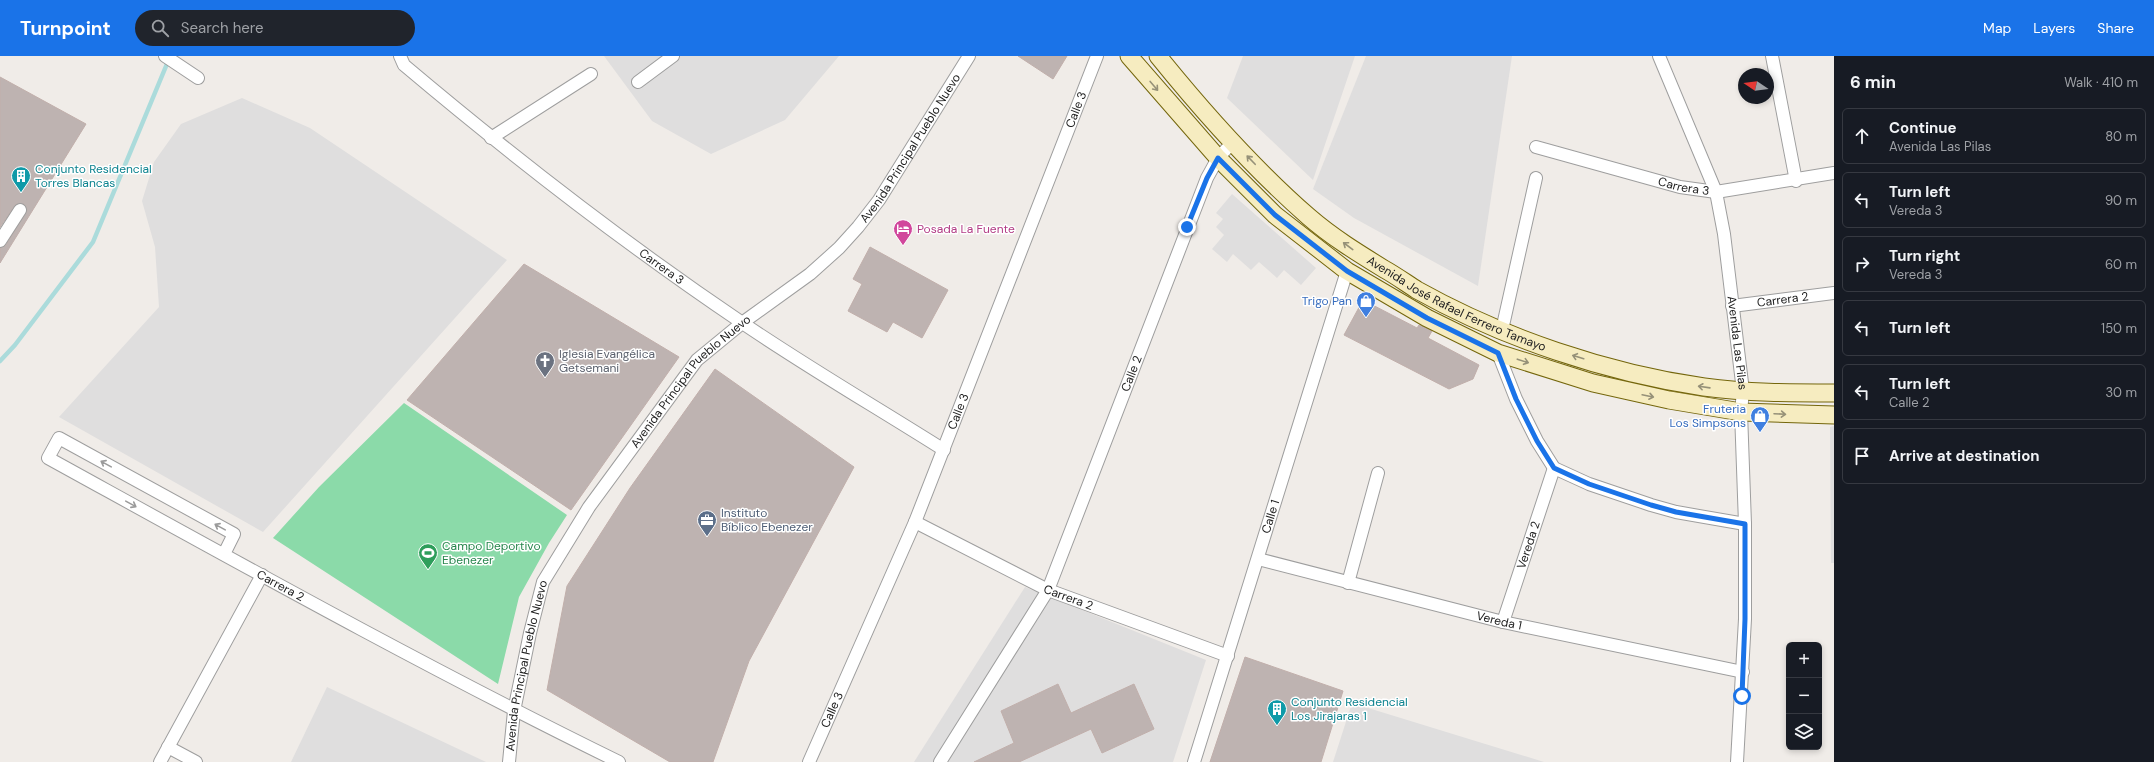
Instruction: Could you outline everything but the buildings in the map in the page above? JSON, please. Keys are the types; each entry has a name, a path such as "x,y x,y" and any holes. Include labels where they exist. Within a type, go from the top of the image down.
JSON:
{"street":[{"path":"165,56 198,78"},
{"name":"Carrera 3","path":"400,56 404,65 491,138 656,262 742,323 944,450"},
{"path":"638,82 673,56"},
{"name":"Avenida Principal Pueblo Nuevo","path":"509,762 514,711 530,633 543,582 589,508 697,360 742,323 810,274 839,248 858,227 879,200 970,56"},
{"name":"Calle 3","path":"809,762 915,522 1097,56"},
{"name":"Avenida José Rafael Ferrero Tamayo","path":"1129,56 1218,158 1275,215 1347,271 1427,318 1498,353 1593,384 1669,400 1741,412 1834,415"},
{"name":"Avenida José Rafael Ferrero Tamayo","path":"1158,56 1198,106 1310,217 1352,249 1416,289 1459,311 1546,347 1622,370 1704,387 1743,391 1834,393"},
{"name":"Avenida Las Pilas","path":"1659,56 1716,192 1724,234 1743,391 1741,412 1745,524 1743,672 1737,762"},
{"path":"1772,56 1796,181"},
{"path":"491,138 591,74"},
{"name":"Calle 2","path":"940,762 1048,590 1207,178 1218,158 1233,142"},
{"name":"Carrera 3","path":"1536,147 1680,187 1716,192 1796,181 1834,173"},
{"path":"1502,330 1536,178"},
{"path":"0,241 20,210"},
{"name":"Calle 1","path":"1194,762 1347,271"},
{"name":"Carrera 2","path":"1732,306 1834,293"},
{"path":"1498,353 1516,399 1537,441 1554,468 1589,484 1651,505 1676,512 1745,524"},
{"name":"Carrera 2","path":"224,554 234,534 59,438 48,458 262,576 514,711 619,762"},
{"name":"Vereda 2","path":"1503,622 1554,468"},
{"path":"1348,583 1378,472"},
{"name":"Carrera 2","path":"915,522 1048,590 1228,656"},
{"name":"Vereda 1","path":"1258,558 1348,583 1409,597 1503,622 1743,672"},
{"path":"160,762 262,576"},
{"path":"168,747 196,762"}],"shaded area":[{"path":"604,56 839,56 785,120 711,154 652,121"},
{"path":"1243,56 1355,56 1313,180 1227,98"},
{"path":"1366,56 1512,56 1478,286 1354,218 1313,189"},
{"path":"242,98 310,128 507,260 263,532 59,417 159,307 155,247 142,201 154,162 181,124"},
{"path":"1232,194 1316,268 1301,285 1284,270 1277,278 1259,262 1251,270 1233,254 1227,262 1212,249 1224,235 1216,227 1223,219 1216,213"},
{"path":"1834,426 1834,563 1831,563 1830,427"},
{"path":"1025,587 1206,660 1173,762 914,762"},
{"path":"327,687 452,746 486,762 291,762"},
{"path":"1352,703 1544,762 1333,762"}],"green space":[{"name":"Campo Deportivo Ebenezer","path":"404,403 567,515 549,543 519,597 498,684 273,538 319,487"}],"waterway":[{"path":"0,361 15,345 93,242 169,59"}],"place":[{"name":"Conjunto Residencial Torres Blancas","path":"21,193"},
{"name":"Posada La Fuente","path":"903,246"},
{"name":"Trigo Pan","path":"1366,318"},
{"name":"Iglesia Evangélica Getsemani","path":"545,378"},
{"name":"Fruteria Los Simpsons","path":"1760,433"},
{"name":"Instituto Bíblico Ebenezer","path":"707,537"},
{"name":"Campo Deportivo Ebenezer","path":"428,570"},
{"name":"Conjunto Residencial Los Jirajaras 1","path":"1277,726"}],"route":[{"path":"1187,227 1207,178 1218,158 1275,215 1347,271 1427,318 1498,353 1516,399 1537,441 1554,468 1589,484 1651,505 1676,512 1745,524 1745,619 1742,696"}]}
